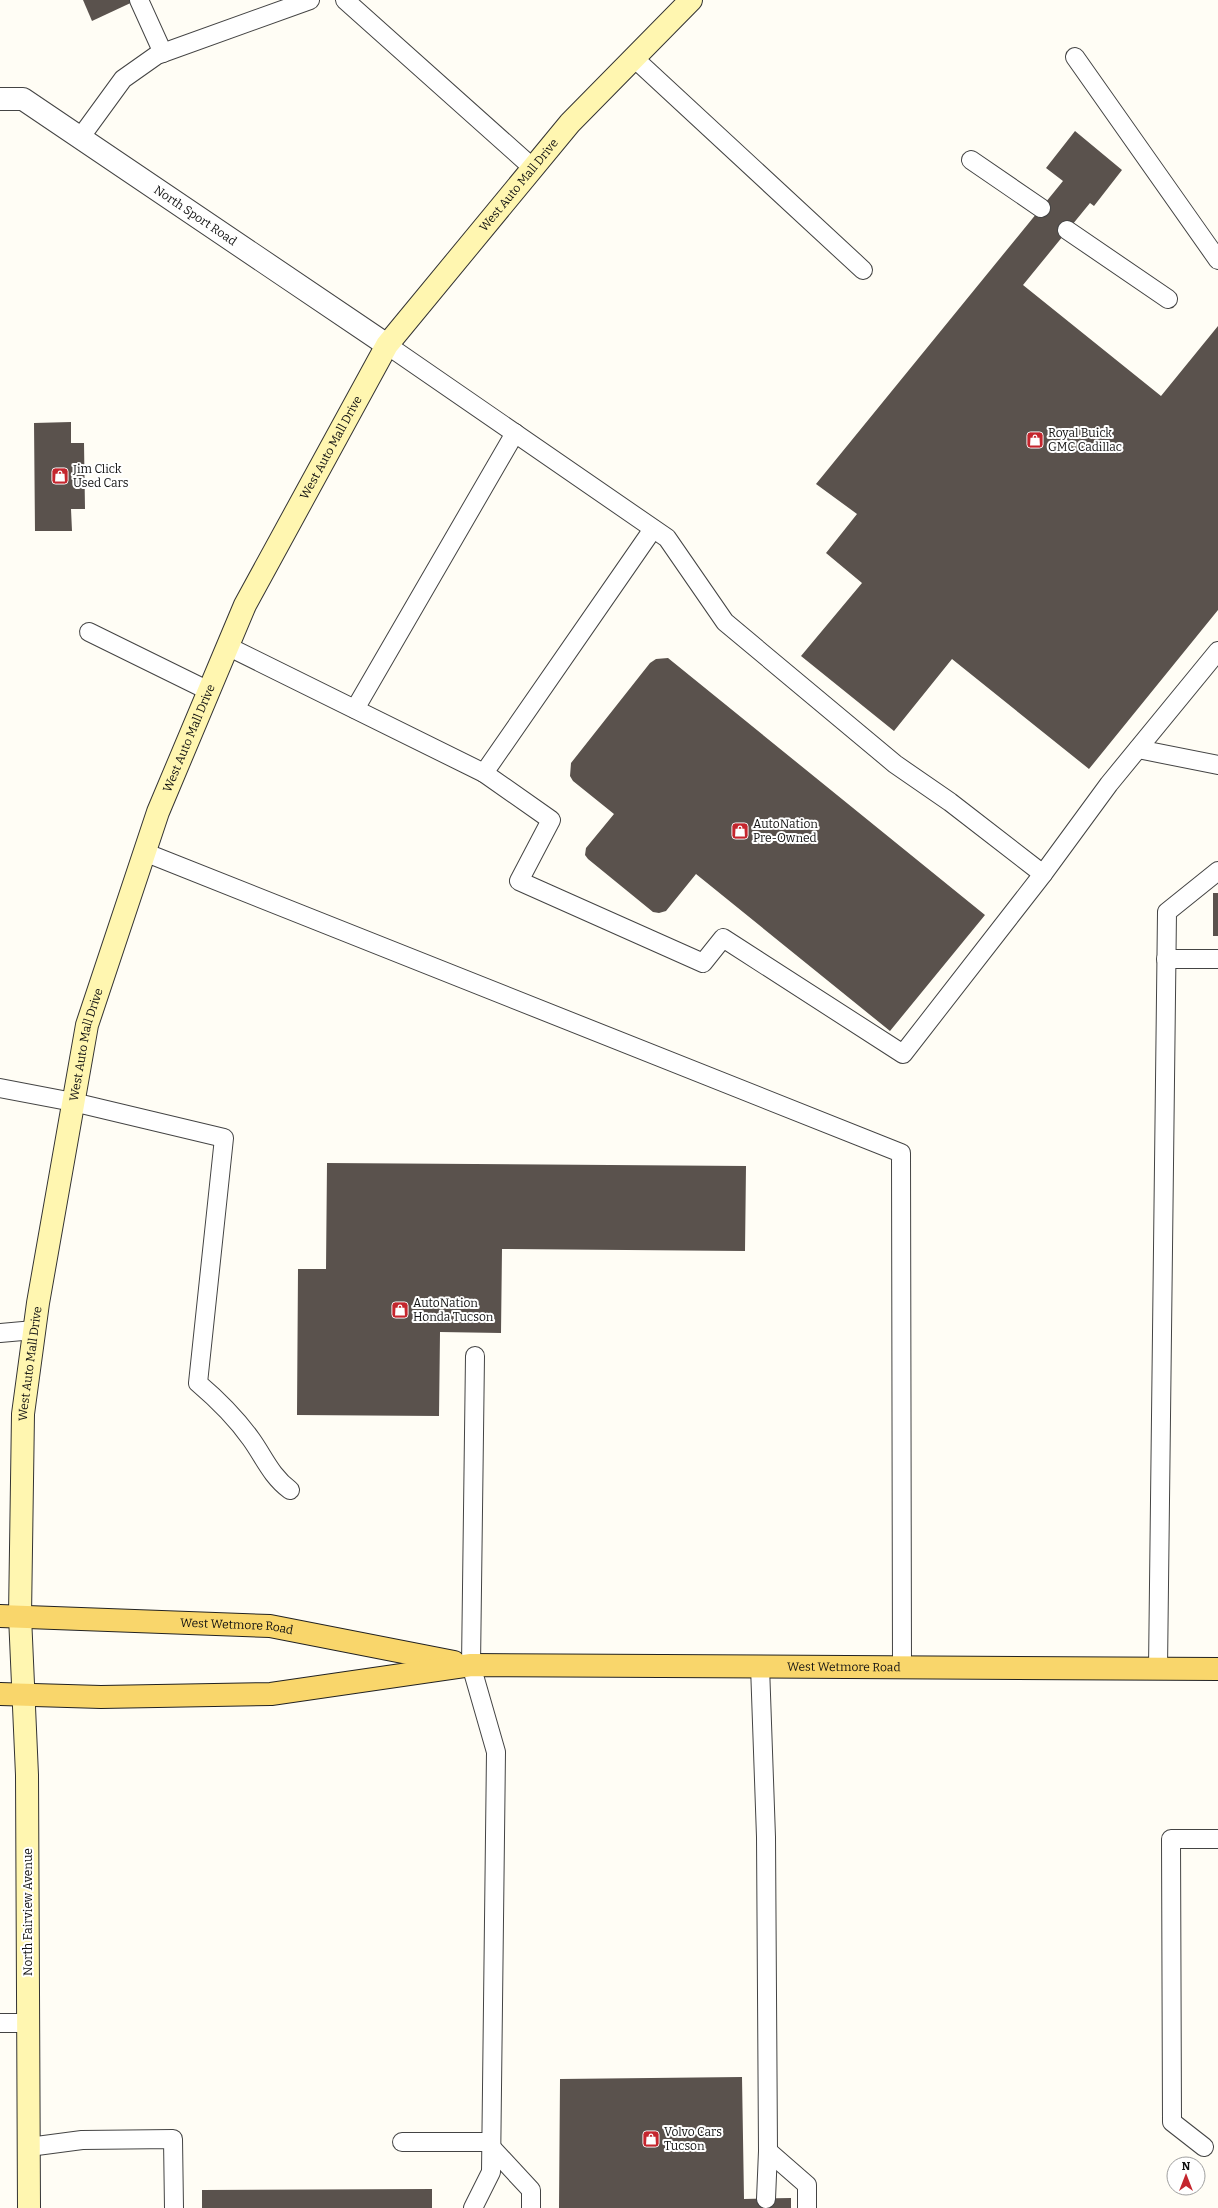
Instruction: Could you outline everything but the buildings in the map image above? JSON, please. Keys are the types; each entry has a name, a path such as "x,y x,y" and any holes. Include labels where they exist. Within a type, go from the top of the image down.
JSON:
{"main road":[{"name":"West Wetmore Road","path":"10,1616 270,1626 471,1665"},
{"name":"West Wetmore Road","path":"0,1694 101,1696 271,1694 471,1665 1218,1669"}],"street":[{"name":"West Auto Mall Drive","path":"10,1616 23,1414 34,1330 87,1025 158,812 227,646 245,605 387,345 570,123 691,0"},
{"name":"North Sport Road","path":"0,99 23,100 387,345"},
{"name":"North Fairview Avenue","path":"10,1616 22,1694 27,1775 29,2208"}],"lane":[{"path":"138,0 163,53"},
{"path":"80,138 123,79 163,53 310,0"},
{"path":"345,0 533,168"},
{"path":"1075,57 1218,260"},
{"path":"634,58 863,270"},
{"path":"971,160 1041,208"},
{"path":"1067,230 1168,299"},
{"path":"387,345 667,538 725,622 895,764 950,802 1043,874"},
{"path":"355,709 515,433"},
{"path":"484,773 653,528"},
{"path":"89,632 209,691"},
{"path":"227,646 484,773 551,820 519,881 703,963 723,938 903,1054 1043,874 1109,784 1218,651"},
{"path":"1138,749 1218,765"},
{"path":"144,852 901,1153 902,1667"},
{"path":"1158,1669 1167,912 1218,871"},
{"path":"1166,959 1218,959"},
{"path":"0,1088 73,1102 224,1138 198,1383 221,1403 240,1425 274,1476 290,1490"},
{"path":"0,1332 34,1330"},
{"path":"473,2208 491,2172 496,1752 471,1665 475,1356"},
{"path":"760,1666 766,1837 768,2151 766,2199"},
{"path":"1204,2147 1172,2122 1170,1839 1218,1839"},
{"path":"0,2023 28,2023"},
{"path":"29,2147 82,2140 173,2139 174,2208"},
{"path":"402,2142 491,2145 531,2190 531,2208"},
{"path":"768,2151 807,2185 807,2208"}],"place":[{"name":"Royal Buick GMC Cadillac","path":"1035,440"},
{"name":"Jim Click Used Cars","path":"60,476"},
{"name":"AutoNation Pre-Owned","path":"740,831"},
{"name":"AutoNation Honda Tucson","path":"400,1310"},
{"name":"Volvo Cars Tucson","path":"651,2139"}]}
